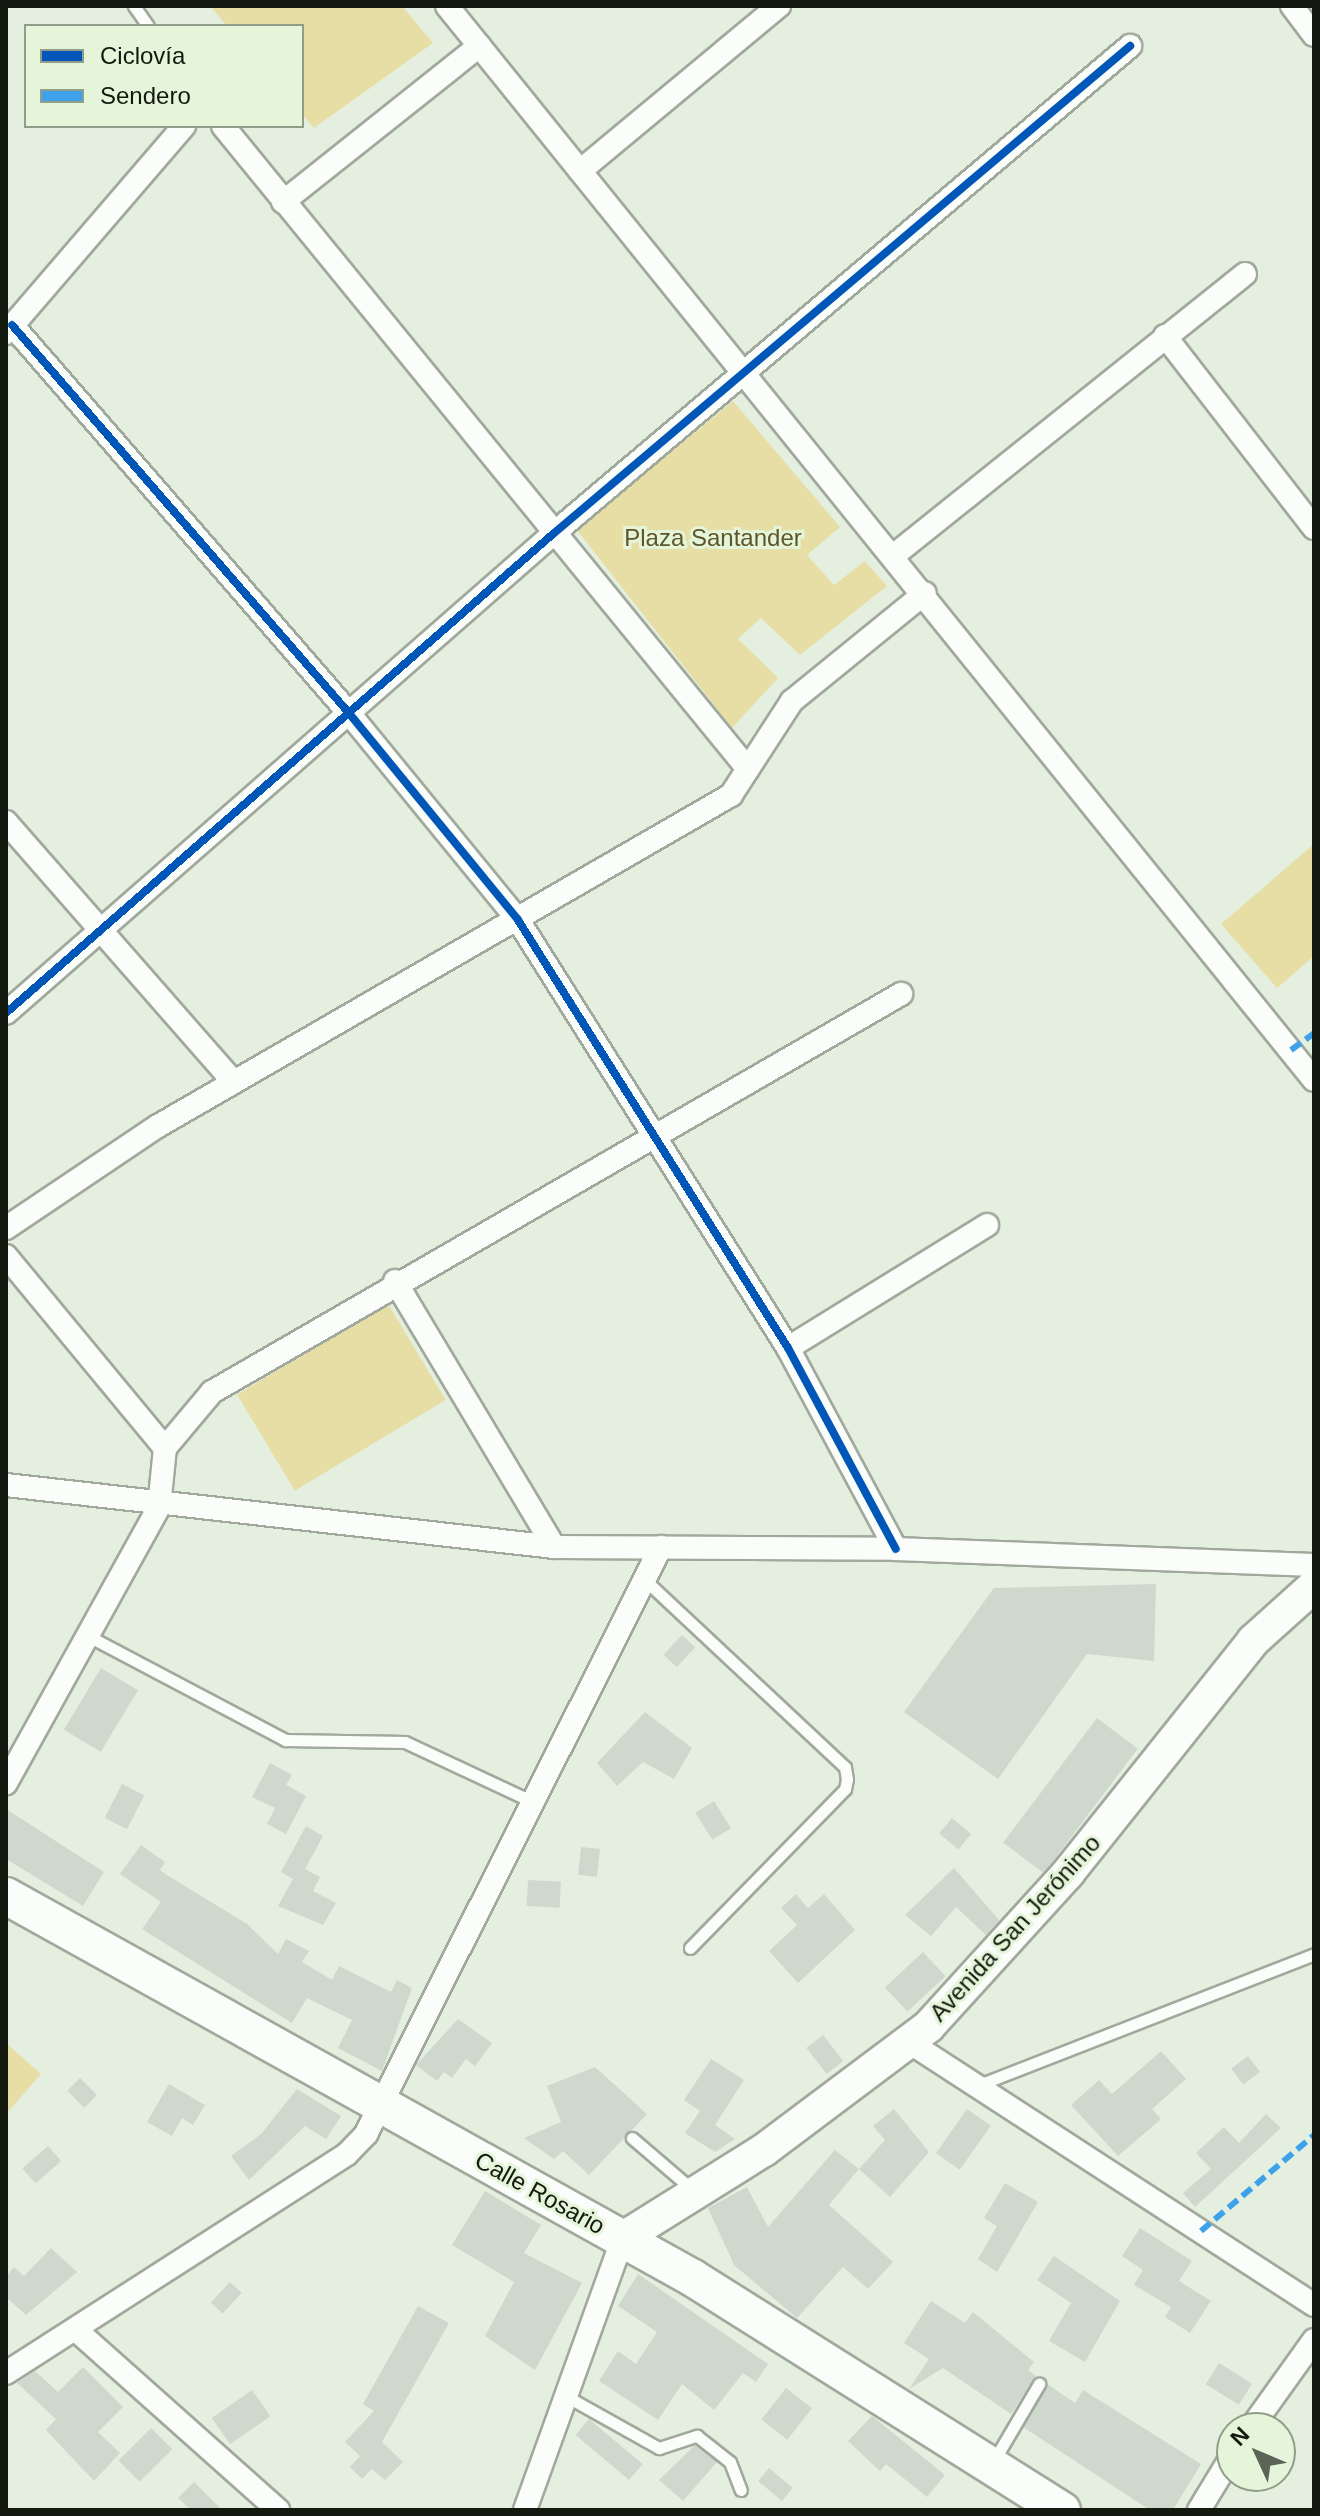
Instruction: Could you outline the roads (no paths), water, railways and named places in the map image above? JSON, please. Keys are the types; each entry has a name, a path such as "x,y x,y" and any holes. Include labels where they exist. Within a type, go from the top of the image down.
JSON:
{"main road":[{"name":"Calle Rosario","path":"6,1896 623,2238 1062,2510"}],"street":[{"path":"447,6 925,593 1314,1080"},
{"path":"580,171 779,6"},
{"path":"1292,6 1314,35"},
{"path":"283,202 479,46"},
{"path":"6,1013 553,534 1130,46"},
{"path":"182,128 9,329 348,712 518,920 660,1136 788,1348 896,1549"},
{"path":"225,128 553,534 748,769"},
{"path":"893,556 1245,274"},
{"path":"1165,336 1314,528"},
{"path":"6,1228 234,1082 715,806 748,769 792,701 925,593"},
{"path":"6,822 234,1082"},
{"path":"6,1783 90,1637 159,1507 165,1448 212,1392 395,1281 660,1136 901,994"},
{"path":"788,1348 987,1225"},
{"path":"6,1256 165,1448"},
{"path":"395,1281 554,1547"},
{"path":"6,1485 159,1507 554,1547 896,1549 1314,1565"},
{"path":"6,2373 347,2154 380,2105 661,1547"},
{"name":"Avenida San Jerónimo","path":"623,2238 909,2042 980,1976 1253,1641 1314,1586"},
{"path":"909,2042 1314,2305"},
{"path":"525,2510 564,2394 623,2238"},
{"path":"76,2330 277,2510"},
{"path":"1262,2412 1314,2340"},
{"path":"1199,2510 1216,2482"}],"lane":[{"path":"134,6 147,24"},
{"path":"645,1580 845,1767 847,1779 845,1789 690,1948"},
{"path":"90,1637 285,1740 405,1742 533,1802"},
{"path":"976,2086 1314,1954"},
{"path":"632,2138 694,2192"},
{"path":"990,2466 1039,2384"},
{"path":"564,2394 659,2448 697,2436 730,2462 741,2490"}],"park label":[{"name":"Plaza Santander","path":"713,538"}]}
